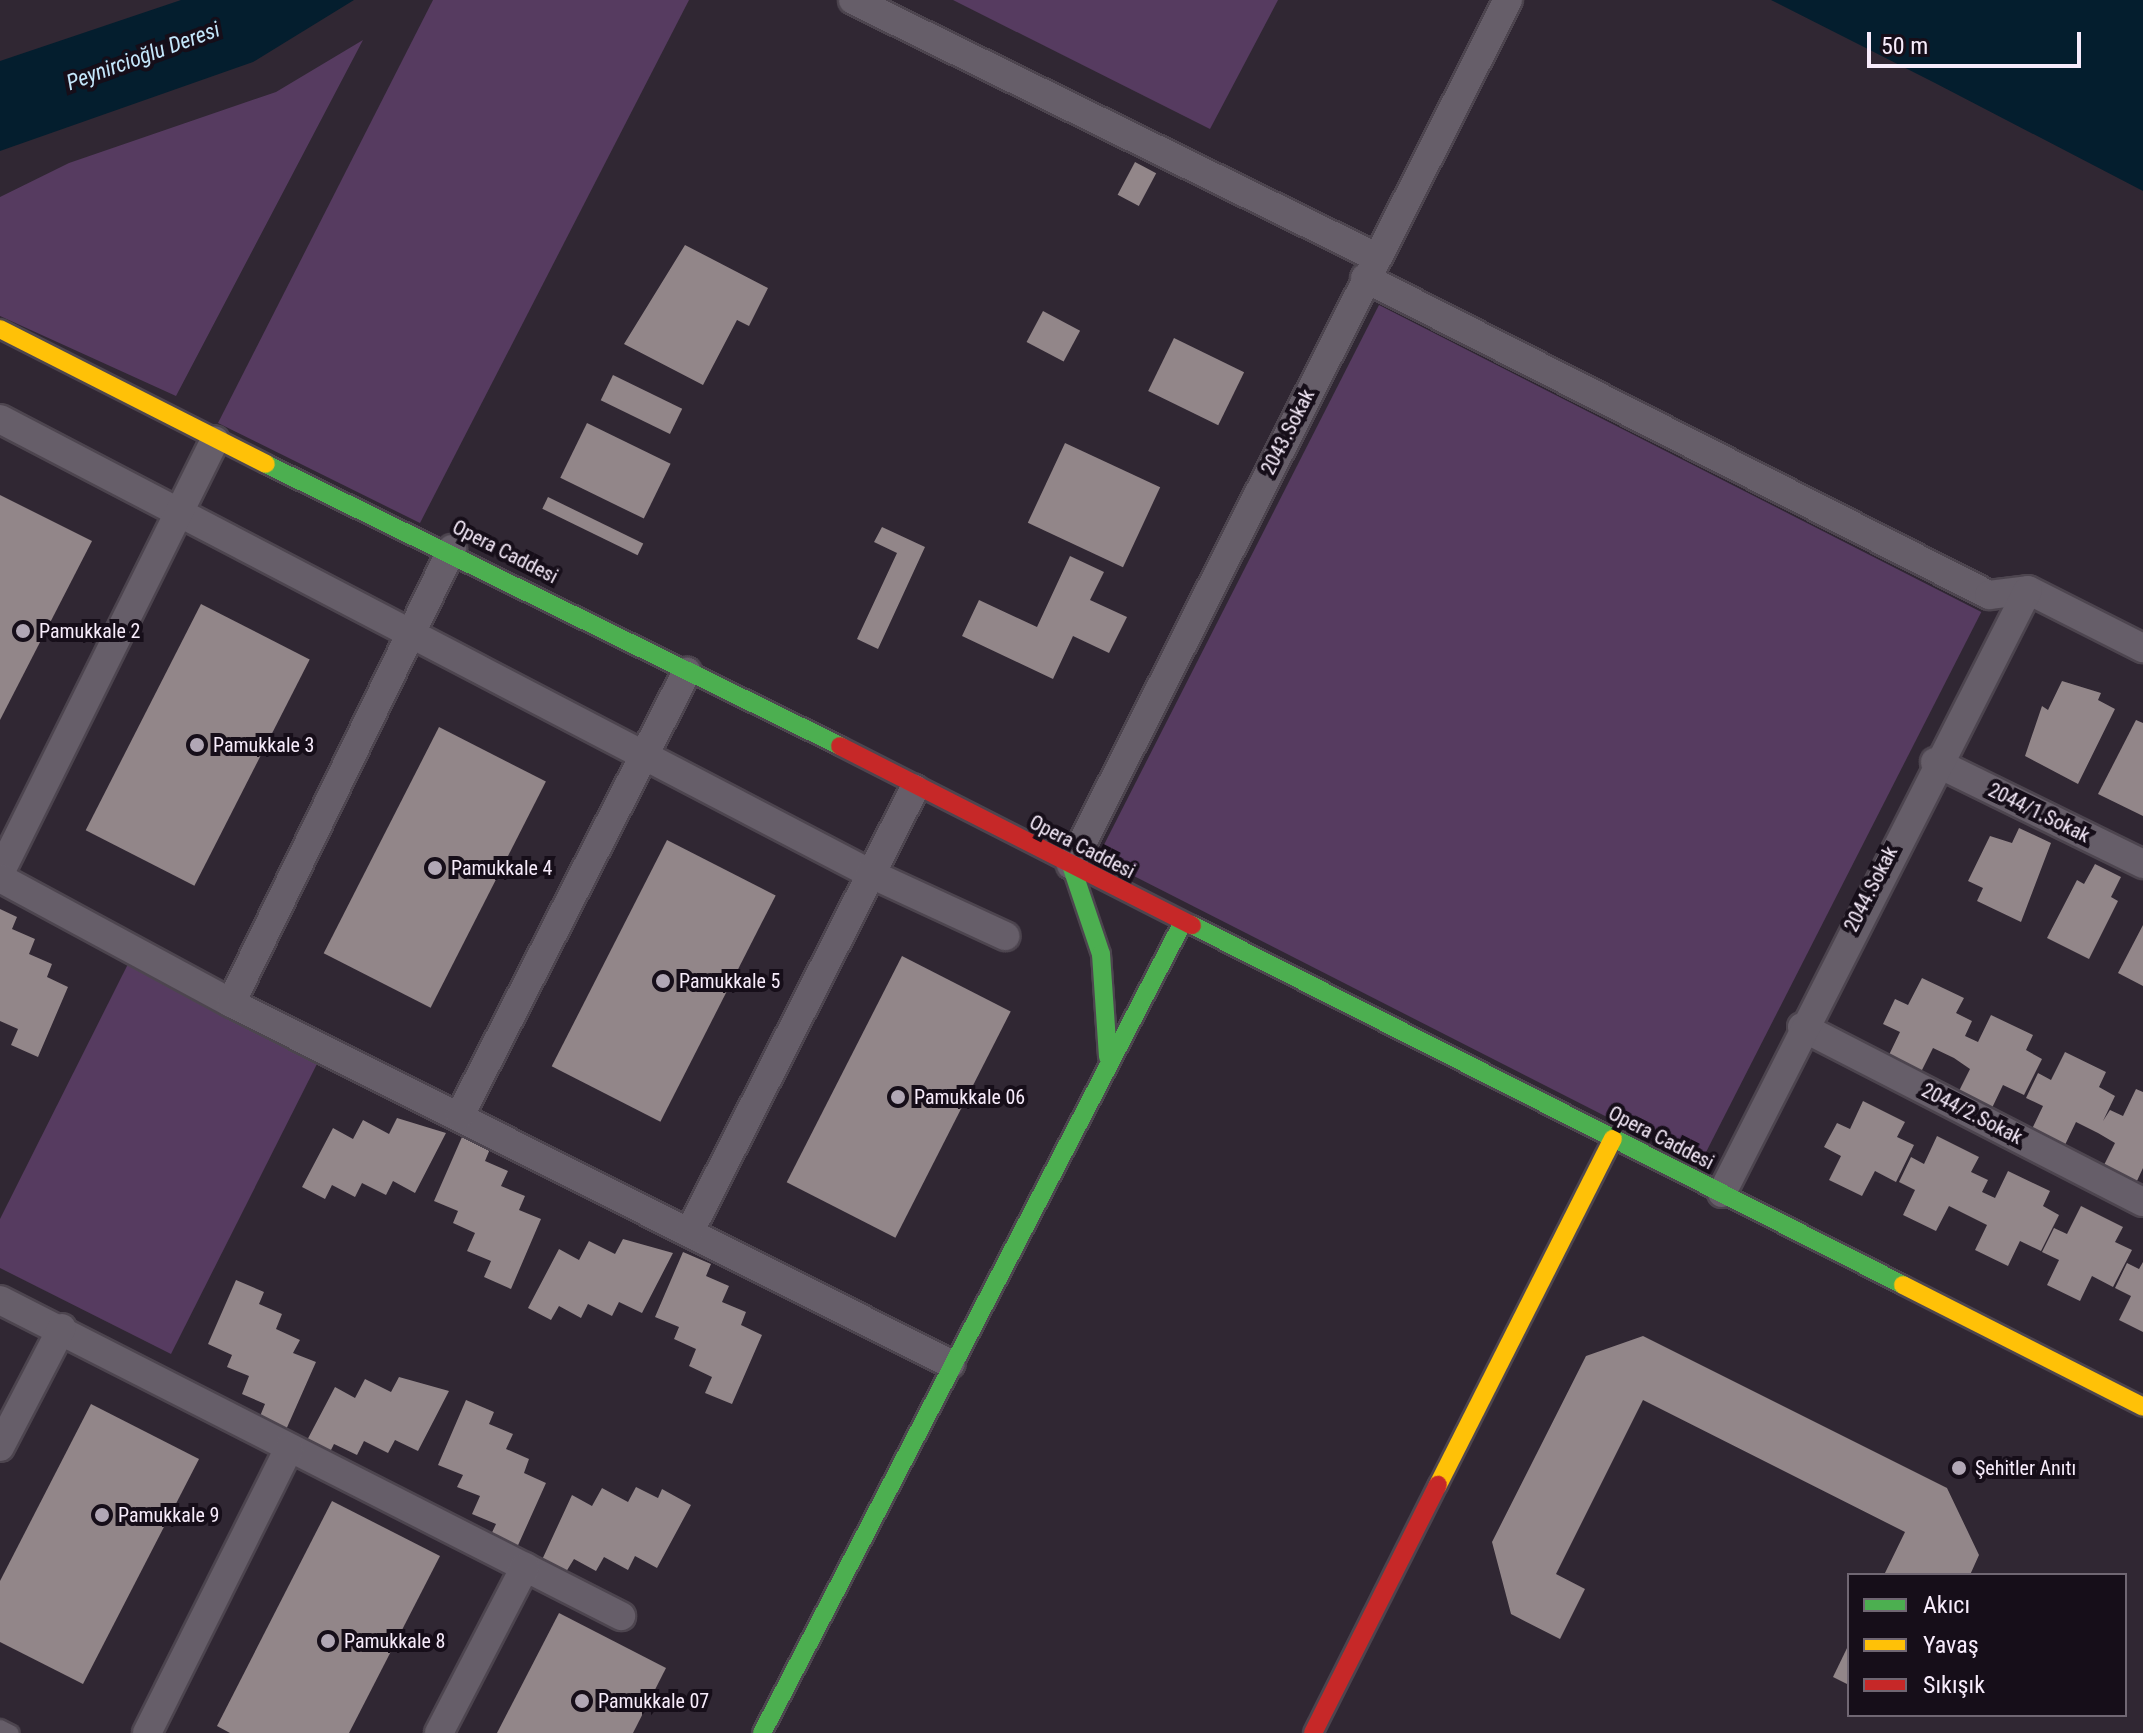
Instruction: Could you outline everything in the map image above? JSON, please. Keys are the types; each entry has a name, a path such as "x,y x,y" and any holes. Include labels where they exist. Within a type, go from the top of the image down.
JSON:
{"street":[{"path":"853,0 1370,268 1989,595 2028,590 2143,648"},
{"name":"2043.Sokak","path":"1071,865 1508,0"},
{"name":"Opera Caddesi","path":"0,329 215,440 452,549 914,789 1071,865 1182,924 2143,1407"},
{"path":"0,419 410,634 647,753 871,874 1005,936"},
{"path":"215,440 0,876 231,1003 460,1115 951,1364"},
{"path":"231,1003 452,549"},
{"name":"2044.Sokak","path":"1722,1193 1935,762 2028,590"},
{"path":"460,1115 687,672"},
{"name":"2044/1.Sokak","path":"1935,762 2143,864"},
{"path":"690,1231 914,789"},
{"path":"1071,865 1101,954 1108,1062"},
{"path":"762,1733 1182,924"},
{"name":"2044/2.Sokak","path":"1802,1027 2143,1202"},
{"path":"1313,1733 1613,1139"},
{"path":"0,1300 62,1328 289,1448 621,1616"},
{"path":"0,1447 62,1328"},
{"path":"147,1733 289,1448"},
{"path":"439,1733 525,1567"}],"lane":[{"path":"0,1727 12,1733"}],"shaded area":[{"path":"433,0 689,0 420,523 218,423"},
{"path":"953,0 1278,0 1210,129"},
{"path":"363,40 176,396 0,316 0,197 69,163 276,92"},
{"path":"1379,305 1981,612 1700,1164 1098,857"},
{"path":"130,960 321,1056 171,1354 0,1268 0,1219"}],"water":[{"name":"Peynircioğlu Deresi","path":"181,0 354,0 253,62 0,151 0,61"},
{"path":"1771,0 2143,0 2143,191 1935,83"}],"building":[{"path":"1135,162 1156,173 1139,206 1118,195"},
{"path":"685,245 768,288 749,326 737,320 703,385 624,344"},
{"path":"1043,311 1080,331 1064,362 1027,342"},
{"path":"1174,338 1244,372 1218,425 1148,391"},
{"path":"613,375 682,409 670,434 601,400"},
{"path":"587,423 671,464 644,519 560,478"},
{"path":"1065,443 1160,487 1123,567 1028,523"},
{"name":"Pamukkale 2","path":"0,495 92,541 0,720"},
{"path":"548,497 643,543 638,555 542,509"},
{"path":"882,527 925,547 878,649 857,639 897,553 874,542"},
{"path":"1070,556 1104,572 1090,600 1127,617 1109,653 1073,636 1053,679 962,636 979,600 1037,627"},
{"name":"Pamukkale 3","path":"201,604 310,659 194,886 86,830"},
{"path":"2062,681 2101,693 2098,700 2115,709 2078,784 2025,756 2042,706 2048,710"},
{"path":"2136,720 2143,723 2143,816 2098,794"},
{"name":"Pamukkale 4","path":"439,727 546,781 431,1008 324,953"},
{"path":"2019,828 2051,843 2021,922 1977,901 1983,888 1968,881 1990,836 2012,843"},
{"name":"Pamukkale 5","path":"667,840 776,895 660,1122 552,1066"},
{"path":"2095,864 2121,877 2111,897 2118,901 2089,959 2047,938 2077,880 2084,884"},
{"path":"0,909 17,917 12,929 35,939 29,954 52,964 47,977 68,987 38,1057 11,1045 18,1029 0,1021"},
{"path":"2143,925 2143,986 2118,973"},
{"name":"Pamukkale 06","path":"902,956 1011,1011 895,1238 787,1182"},
{"path":"1922,978 1964,998 1956,1013 1972,1021 1965,1036 1978,1042 1991,1015 2033,1035 2026,1050 2042,1059 2024,1095 2003,1085 1991,1110 1958,1093 1970,1069 1954,1058 1933,1048 1921,1072 1888,1057 1900,1032 1883,1024 1895,999 1908,1005"},
{"path":"2065,1052 2106,1072 2099,1087 2115,1096 2103,1121 2110,1110 2123,1116 2136,1089 2143,1092 2143,1168 2136,1183 2103,1167 2115,1143 2076,1122 2064,1147 2031,1131 2043,1106 2026,1098 2038,1073 2051,1080"},
{"path":"1863,1101 1905,1122 1897,1137 1914,1145 1896,1182 1875,1171 1862,1196 1829,1180 1841,1156 1824,1147 1837,1123 1850,1129"},
{"path":"397,1118 446,1133 415,1193 393,1181 386,1195 362,1183 355,1197 332,1185 325,1199 302,1187 333,1128 353,1139 363,1120 389,1134"},
{"path":"1937,1136 1979,1157 1971,1172 1988,1180 1982,1192 1995,1198 2008,1171 2050,1191 2043,1206 2059,1215 2041,1251 2020,1241 2008,1266 1975,1250 1987,1225 1949,1206 1936,1231 1903,1215 1915,1190 1899,1182 1911,1157 1924,1164"},
{"path":"462,1137 490,1149 485,1161 508,1171 501,1186 525,1196 519,1210 541,1219 511,1289 484,1277 491,1261 467,1251 475,1233 453,1223 458,1211 434,1201"},
{"path":"2081,1206 2123,1227 2115,1242 2132,1250 2113,1287 2092,1276 2080,1301 2047,1285 2059,1260 2042,1252 2054,1228 2067,1234"},
{"path":"623,1239 673,1253 642,1313 619,1302 612,1316 588,1304 581,1318 559,1306 551,1320 528,1308 559,1249 579,1260 589,1241 615,1254"},
{"path":"683,1252 711,1264 706,1276 729,1286 722,1302 746,1312 741,1325 762,1335 732,1404 705,1393 712,1377 689,1366 696,1349 674,1339 679,1327 655,1317"},
{"path":"2143,1262 2143,1332 2119,1320 2131,1296 2115,1288 2127,1263 2139,1269"},
{"path":"236,1280 264,1292 259,1304 282,1314 276,1329 300,1340 293,1353 316,1362 285,1432 258,1421 265,1404 242,1394 249,1376 227,1367 232,1355 208,1344"},
{"path":"1643,1336 1947,1488 1979,1555 1971,1573 1885,1573 1905,1532 1643,1400 1556,1574 1585,1589 1560,1639 1511,1614 1492,1542 1586,1356"},
{"path":"399,1377 449,1391 418,1451 395,1440 388,1453 364,1441 357,1455 334,1444 327,1458 304,1446 335,1387 355,1398 365,1379 391,1392"},
{"path":"466,1400 494,1412 489,1424 513,1434 506,1449 529,1459 524,1473 546,1483 515,1552 488,1541 496,1524 472,1514 480,1496 457,1487 463,1475 438,1465"},
{"name":"Pamukkale 9","path":"91,1404 199,1459 83,1684 0,1642 0,1581"},
{"path":"636,1487 658,1498 662,1489 691,1505 657,1568 635,1556 628,1570 604,1557 596,1571 574,1559 566,1572 541,1562 572,1495 592,1506 602,1488 628,1502"},
{"name":"Pamukkale 8","path":"332,1501 440,1556 349,1733 230,1733 217,1726"},
{"name":"Pamukkale 07","path":"559,1613 666,1668 633,1733 497,1733"},
{"path":"1847,1648 1847,1684 1833,1677"}],"traffic: fast":[{"path":"266,464 840,746"},
{"path":"1071,865 1101,954 1108,1057"},
{"path":"762,1733 1182,924"},
{"path":"1192,925 1903,1285"}],"traffic: slow":[{"path":"0,329 266,464"},
{"path":"1438,1485 1613,1139"},
{"path":"1903,1285 2143,1407"}],"traffic: jam":[{"path":"840,746 1192,925"},
{"path":"1313,1733 1438,1485"}],"place":[{"name":"Pamukkale 2","path":"23,631"},
{"name":"Pamukkale 3","path":"197,745"},
{"name":"Pamukkale 4","path":"435,868"},
{"name":"Pamukkale 5","path":"663,981"},
{"name":"Pamukkale 06","path":"898,1097"},
{"name":"Şehitler Anıtı","path":"1959,1468"},
{"name":"Pamukkale 9","path":"102,1515"},
{"name":"Pamukkale 8","path":"328,1641"},
{"name":"Pamukkale 07","path":"582,1701"}]}
